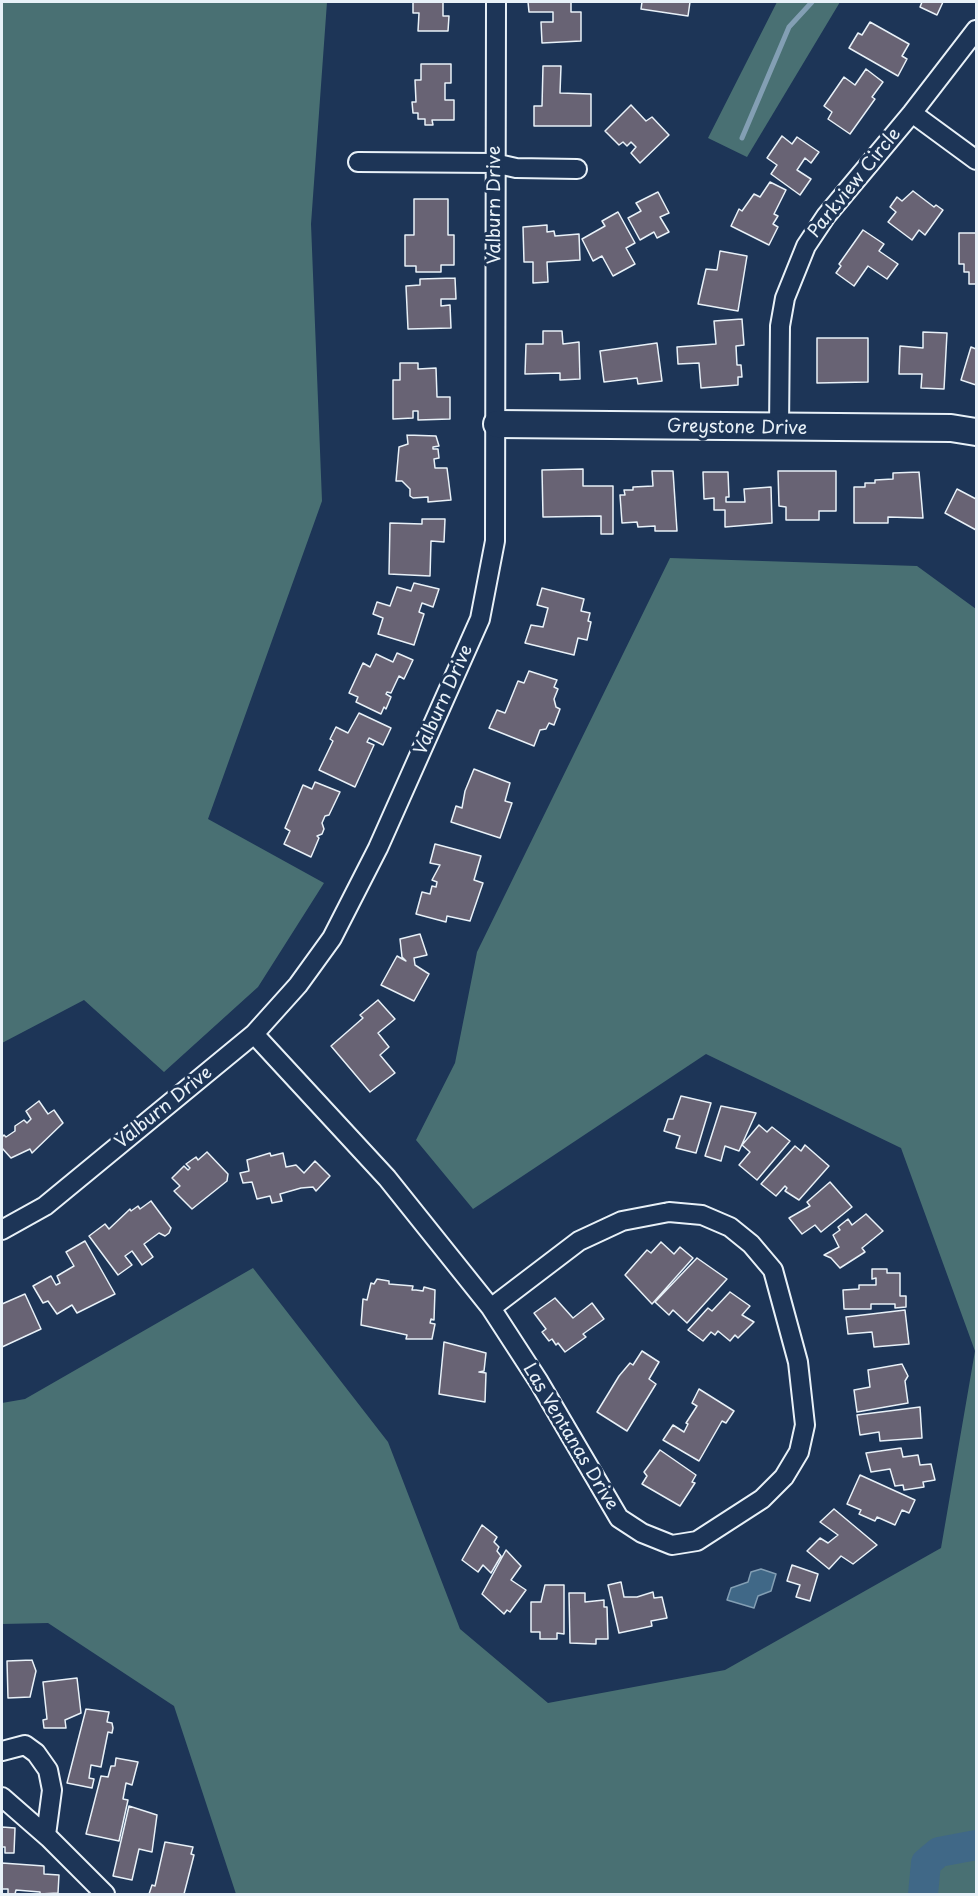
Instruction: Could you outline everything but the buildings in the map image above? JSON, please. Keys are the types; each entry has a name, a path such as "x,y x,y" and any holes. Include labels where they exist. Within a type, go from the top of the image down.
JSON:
{"street":[{"name":"Valburn Drive","path":"2,1230 45,1206 254,1034 298,985 332,938 378,848 480,619 495,541 496,2"},
{"name":"Parkview Circle","path":"779,428 780,326 785,298 806,246 826,216 912,113 976,30"},
{"path":"912,113 976,160"},
{"path":"358,162 494,164 516,168 577,169"},
{"name":"Greystone Drive","path":"497,424 951,428 976,432"},
{"name":"Las Ventanas Drive","path":"254,1034 387,1178 491,1308 539,1382 619,1518 642,1533 672,1545 697,1541 762,1499 784,1477 799,1452 805,1425 798,1362 773,1270 751,1244 730,1227 702,1215 669,1212 622,1221 579,1240 491,1308"},
{"path":"2,1751 24,1745 36,1753 48,1770 52,1790 46,1835"},
{"path":"2,1797 46,1835 105,1894"}],"green space":[{"path":"2,2 327,2 311,224 322,501 208,819 324,883 258,987 164,1072 84,1000 2,1043"},
{"path":"777,2 840,2 747,157 708,138"},
{"path":"670,558 917,566 976,609 976,1894 236,1894 174,1706 48,1623 2,1624 2,1403 25,1399 253,1268 388,1442 460,1629 548,1703 725,1670 941,1548 975,1351 901,1148 706,1054 473,1209 416,1140 455,1063 477,952"}],"water":[{"path":"761,1569 776,1574 771,1591 758,1596 754,1608 727,1600 731,1588 748,1582 751,1572"}],"waterway":[{"path":"742,138 789,27 812,2"},
{"path":"923,1894 926,1863 939,1852 976,1845"}]}
